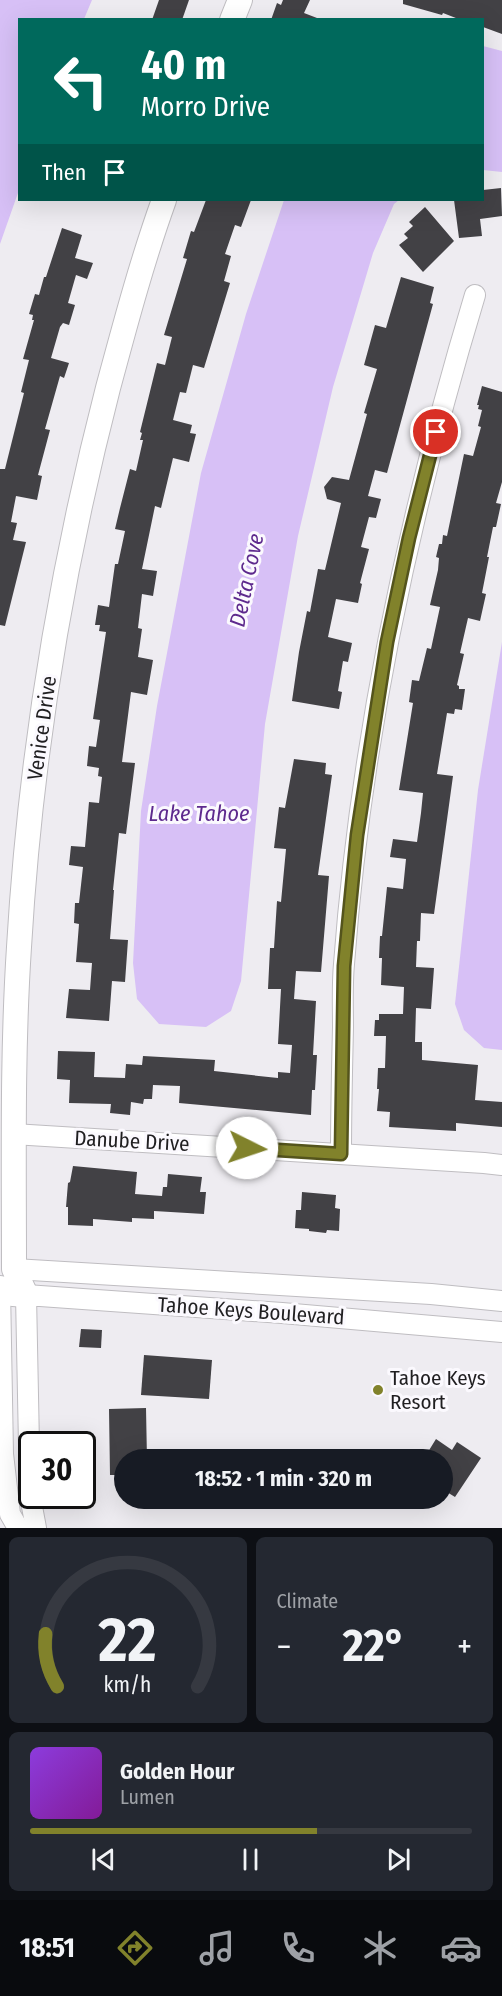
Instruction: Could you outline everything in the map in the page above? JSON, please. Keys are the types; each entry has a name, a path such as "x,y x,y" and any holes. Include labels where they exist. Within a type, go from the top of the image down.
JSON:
{"street":[{"path":"233,18 240,0"},
{"name":"Venice Drive","path":"4,1278 13,1134 19,946 30,815 48,680 68,564 90,459 121,340 164,201"},
{"path":"341,1154 344,966 357,835 370,741 387,642 409,538 450,376 475,295"},
{"name":"Danube Drive","path":"13,1134 502,1165"},
{"path":"4,1278 3,1454 10,1514 18,1528"},
{"name":"Tahoe Keys Boulevard","path":"4,1278 14,1294 26,1296 271,1312 502,1332"},
{"name":"Tahoe Keys Boulevard","path":"4,1278 431,1294 502,1301"},
{"path":"26,1296 30,1496 36,1528"}],"water":[{"path":"0,0 92,0 84,18 18,18 18,193 0,244"},
{"path":"484,46 502,51 502,172 484,170"},
{"name":"Lake Tahoe","path":"284,201 398,201 394,204 373,253 333,387 298,536 265,724 241,981 231,1011 206,1027 159,1024 137,999 133,963 141,811 157,706 201,473 246,314"},
{"path":"502,642 502,1050 484,1048 464,1030 455,1004 478,790"}],"building":[{"path":"159,0 189,0 183,18 153,18"},
{"path":"283,0 310,0 304,13 317,18 272,18 277,3 281,5"},
{"path":"403,0 502,0 502,34 484,27 484,18 456,18 403,4"},
{"path":"501,188 502,216 480,219 482,236 459,238 454,201 484,201 484,190"},
{"path":"206,201 251,201 241,227 235,225 225,254 231,256 224,281 230,283 204,368 193,365 186,393 180,392 173,420 192,425 190,433 196,434 189,462 173,458 161,508 155,506 142,569 157,571 153,596 142,594 138,628 142,629 138,657 153,660 147,695 131,692 122,762 135,763 126,834 119,833 110,939 128,940 125,982 112,981 109,1021 66,1018 69,989 90,990 92,963 76,962 79,924 74,923 75,903 79,903 83,867 69,865 71,846 85,847 89,802 99,803 102,777 98,776 99,768 87,766 89,746 96,747 100,720 93,719 106,632 99,631 100,625 95,625 98,605 109,607 115,564 118,564 125,531 115,529 130,469 136,471 143,440 140,440 142,433 140,432 157,363 165,365 172,337 164,335 187,259 183,258 191,231 194,232"},
{"path":"425,207 454,241 423,272 399,245 408,238 404,234 413,226 409,222"},
{"path":"62,228 82,235 75,258 93,263 87,279 76,275 68,303 75,305 69,325 63,323 60,327 51,358 69,363 64,378 60,376 45,429 50,430 38,475 42,476 37,500 16,496 11,522 17,523 13,540 26,542 5,626 0,625 0,469 5,469 24,393 21,392 29,360 23,359 34,320 32,320 33,315 29,314 35,294 39,295 44,277 46,277"},
{"path":"401,277 434,287 430,303 433,304 387,473 375,470 368,496 381,499 376,518 369,517 361,547 369,549 360,583 362,584 358,603 336,599 328,637 352,643 348,662 343,661 338,691 342,692 339,709 292,701 307,611 310,612 318,569 325,570 341,503 327,499 324,487 332,477 349,480 367,414 364,413 377,369 364,365 375,325 386,328"},
{"path":"482,386 502,392 502,482 496,503 501,504 496,527 493,527 487,557 489,557 482,593 486,594 480,621 468,618 460,653 464,654 457,685 459,689 465,689 462,710 455,709 454,714 447,713 437,774 453,776 434,914 421,913 420,941 417,941 416,967 434,968 431,1009 416,1008 415,1042 422,1042 422,1060 478,1065 475,1100 502,1102 502,1127 456,1123 456,1131 389,1127 390,1112 377,1111 378,1068 385,1068 386,1036 374,1036 375,1020 379,1020 379,1014 403,1014 404,987 381,985 382,958 379,958 387,887 403,889 406,859 390,857 393,839 417,842 421,813 423,793 399,790 413,703 409,702 412,680 419,681 427,648 431,649 440,607 430,605 438,570 439,558 436,557 443,535 447,536 464,454 473,456 481,427 478,426 482,410 478,409 479,405 477,405"},
{"path":"294,759 326,763 325,774 332,775 318,875 329,876 321,972 296,971 294,999 316,1001 313,1055 317,1055 311,1115 179,1103 180,1086 153,1085 152,1099 144,1099 143,1104 131,1102 130,1115 110,1113 111,1104 69,1103 70,1080 57,1079 58,1051 95,1052 94,1077 125,1078 126,1064 142,1065 143,1056 215,1060 214,1071 278,1078 278,1072 290,1073 292,1045 278,1044 281,989 268,989 270,948 274,948 277,901 281,902 286,849 274,848 279,807 285,808"},
{"path":"73,1166 137,1172 135,1194 162,1196 163,1187 167,1187 168,1174 202,1177 200,1192 206,1192 204,1214 154,1211 154,1219 132,1218 132,1222 93,1219 93,1226 68,1225 68,1207 66,1207 68,1183"},
{"path":"302,1192 336,1195 335,1208 340,1209 339,1231 327,1230 326,1233 295,1228 296,1210 301,1210"},
{"path":"81,1329 102,1330 101,1348 79,1347"},
{"path":"144,1355 212,1360 209,1399 141,1395"},
{"path":"146,1408 147,1449 114,1449 114,1475 110,1475 109,1409"},
{"path":"436,1439 451,1449 430,1449"},
{"path":"457,1442 481,1458 455,1497 453,1496 453,1449"}],"place":[{"name":"Tahoe Keys Resort","path":"378,1390"}],"route":[{"path":"247,1148 341,1154 344,966 357,835 387,642 409,538 436,432"}],"water label":[{"name":"Delta Cove","path":"246,580"}]}
